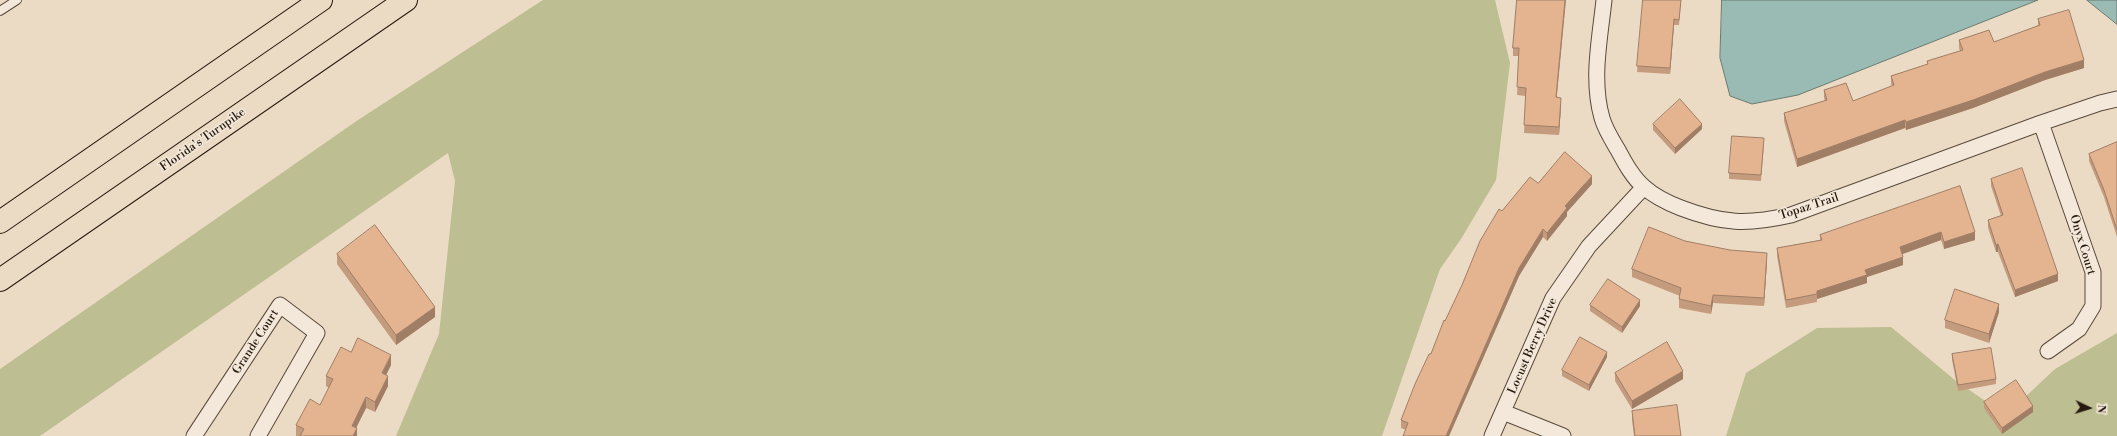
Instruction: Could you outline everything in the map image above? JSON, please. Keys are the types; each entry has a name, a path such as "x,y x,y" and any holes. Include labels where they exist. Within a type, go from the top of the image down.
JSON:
{"highway":[{"path":"0,222 322,0"},
{"name":"Florida's Turnpike","path":"0,280 406,0"}],"street":[{"name":"Topaz Trail","path":"1604,0 1597,75 1602,118 1626,165 1644,187 1667,201 1713,219 1735,222 1771,219 1791,215 2100,103 2117,99"},
{"name":"Onyx Court","path":"2041,124 2093,272 2092,306 2079,329 2048,351"},
{"name":"Locust Berry Drive","path":"1492,436 1553,298 1589,246 1644,187"},
{"name":"Grande Court","path":"194,436 280,304 317,333 258,436"},
{"path":"1503,412 1563,436"}],"lane":[{"path":"0,11 17,0"}],"green space":[{"path":"543,0 1495,0 1510,63 1496,180 1461,239 1440,269 1382,436 396,436 439,334 455,181 448,153 40,436 0,436 0,369 358,120"},
{"path":"1891,327 1956,381 2006,415 2055,369 2117,333 2117,436 1726,436 1746,373 1817,328"}],"water":[{"path":"1722,0 2038,0 1798,95 1752,104 1730,96 1720,58"},
{"path":"2087,0 2117,0 2117,24"}],"building":[{"path":"1517,0 1565,0 1556,97 1561,98 1559,127 1524,125 1526,88 1517,87 1519,48 1513,48"},
{"path":"1643,0 1681,0 1679,20 1674,19 1670,68 1637,66"},
{"path":"2069,10 2084,60 2045,72 1973,100 1906,122 1905,120 1797,159 1784,113 1827,100 1824,90 1846,83 1853,101 1894,85 1891,76 1928,64 1927,61 1963,50 1959,40 1989,30 1994,42 2040,25 2038,19"},
{"path":"1680,99 1702,124 1675,148 1653,124"},
{"path":"1732,136 1764,138 1761,175 1729,173"},
{"path":"2117,142 2117,230 2104,190 2089,154"},
{"path":"1565,152 1592,176 1565,206 1567,208 1547,233 1543,229 1519,268 1446,436 1403,436 1408,423 1401,420 1415,384 1429,354 1431,354 1444,320 1445,321 1462,285 1480,241 1499,209 1502,211 1530,177 1538,183"},
{"path":"2022,168 2058,274 2015,290 1998,244 1996,245 1988,220 2003,215 1991,179"},
{"path":"1960,186 1975,232 1944,242 1941,232 1900,247 1903,257 1865,270 1867,275 1817,291 1817,294 1786,300 1777,248 1822,240 1820,235"},
{"path":"375,225 435,307 396,335 337,254"},
{"path":"1649,227 1685,241 1730,250 1767,253 1764,298 1713,295 1711,306 1679,299 1681,288 1632,269"},
{"path":"1608,279 1640,300 1622,327 1590,305"},
{"path":"1955,289 1999,304 1989,334 1945,320"},
{"path":"1580,337 1607,352 1589,385 1562,370"},
{"path":"358,338 391,355 382,373 388,376 375,402 366,397 352,426 357,428 353,436 300,436 304,429 296,425 310,399 320,405 333,379 326,376 341,347 351,352"},
{"path":"1667,342 1683,371 1632,401 1615,373"},
{"path":"1991,348 1996,379 1958,385 1952,354"},
{"path":"2016,380 2033,406 2002,428 1984,402"},
{"path":"1677,405 1681,436 1635,436 1632,411"}]}
